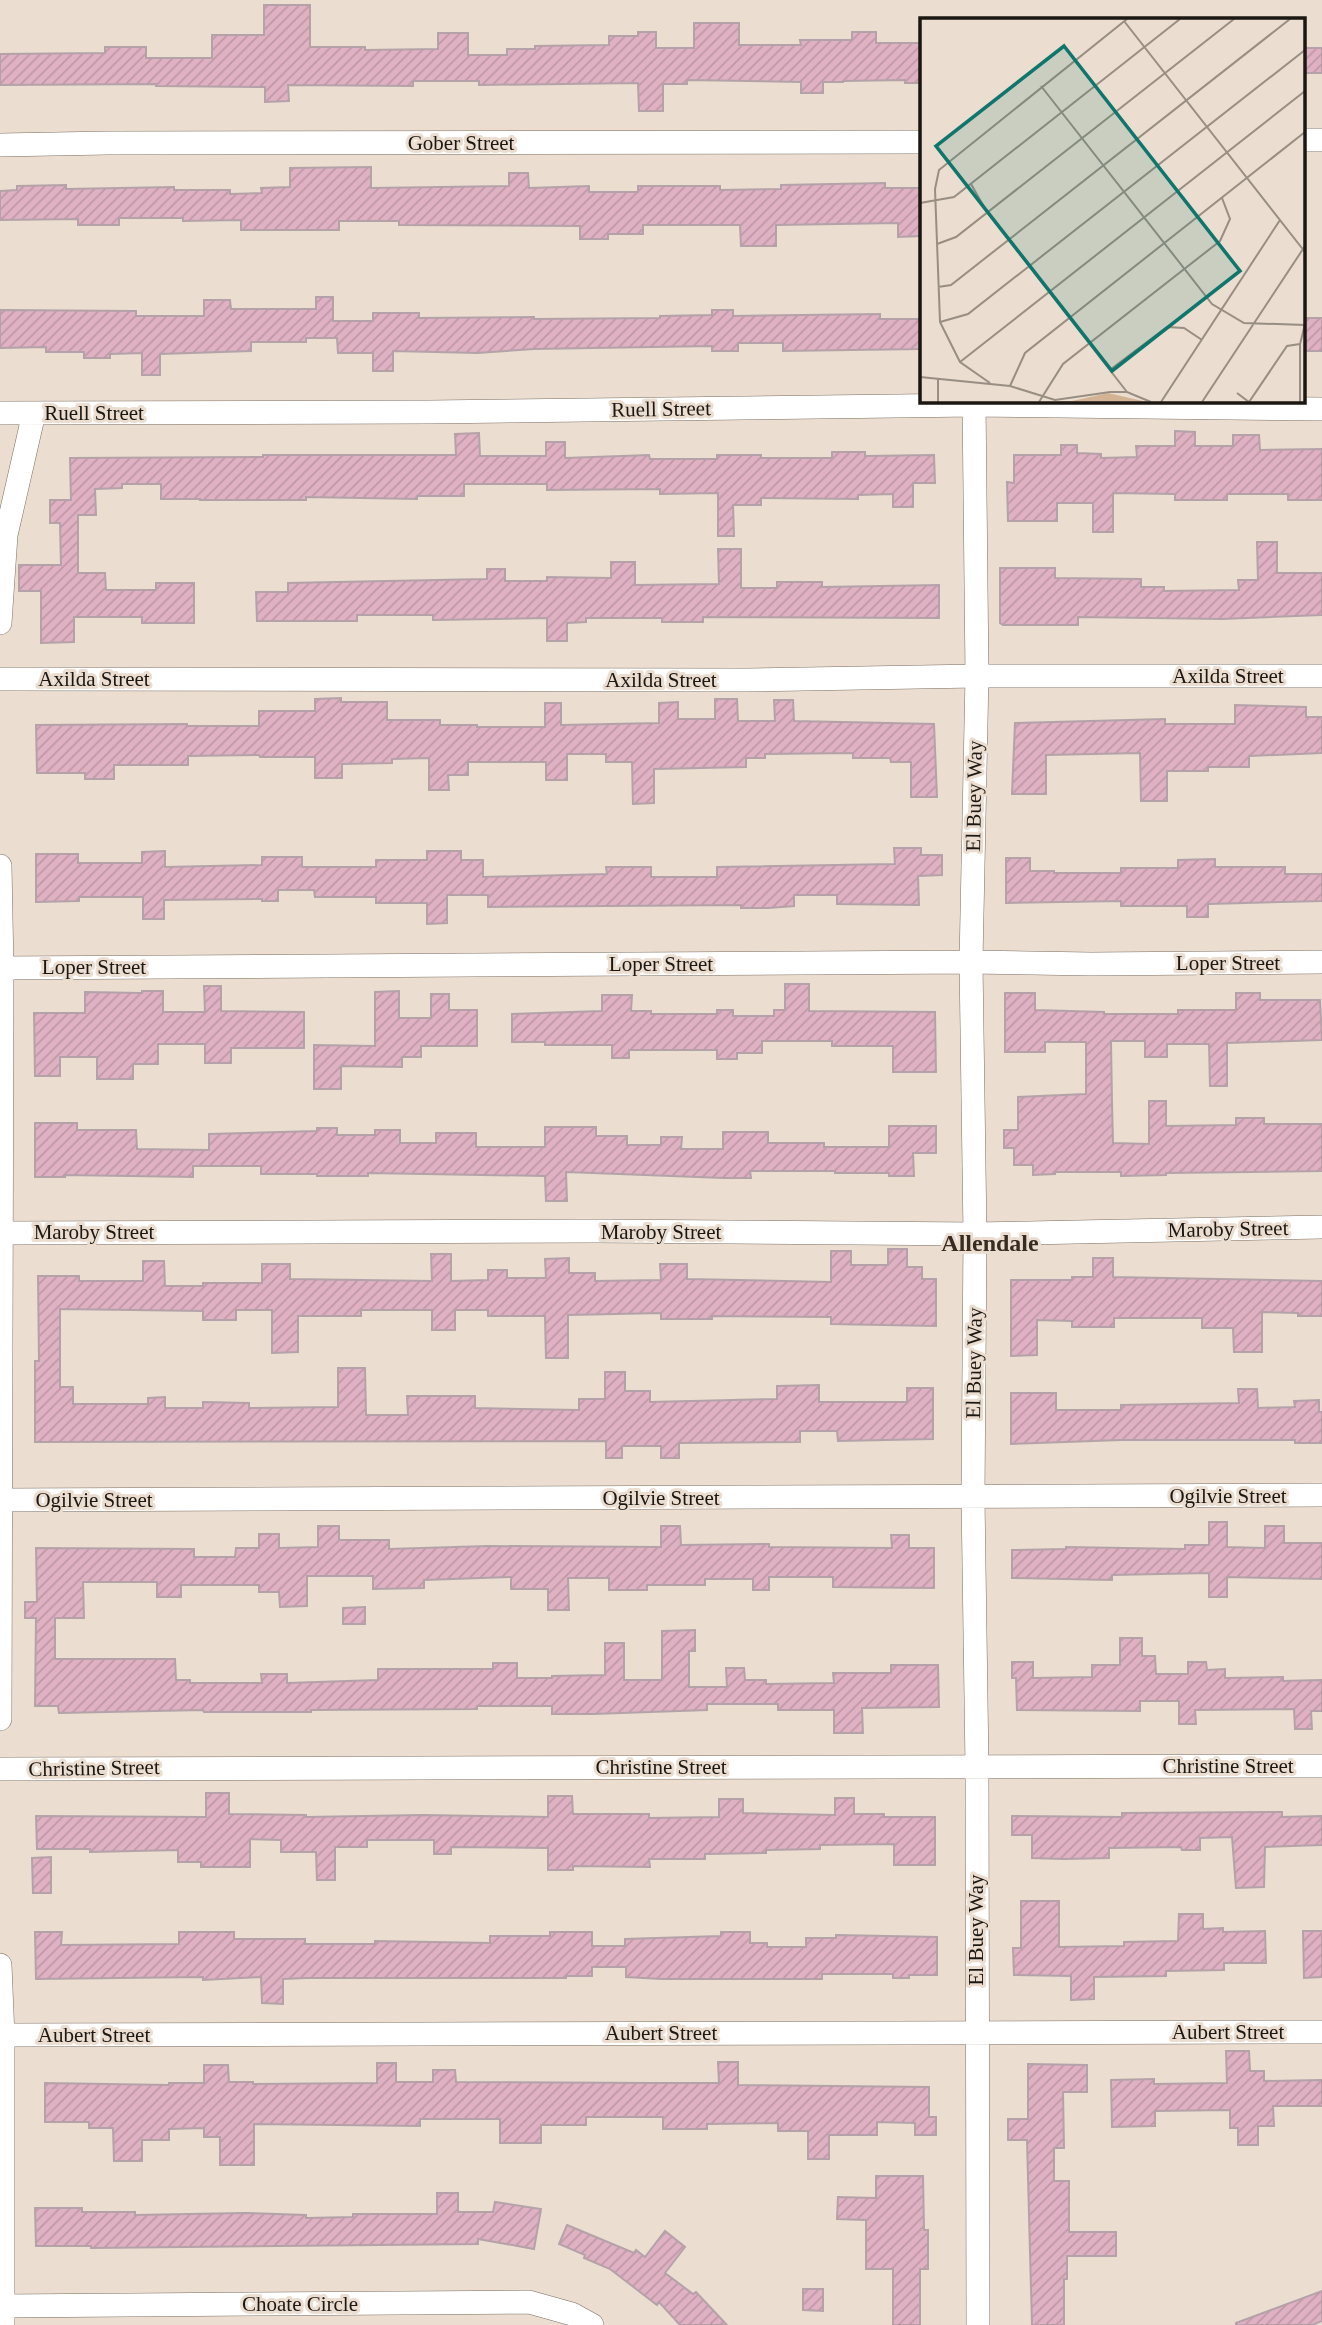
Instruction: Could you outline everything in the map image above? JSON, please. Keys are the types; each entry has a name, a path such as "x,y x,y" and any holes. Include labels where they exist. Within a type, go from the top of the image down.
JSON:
{"street":[{"path":"1304,140 1322,140"},
{"name":"Gober Street","path":"0,145 920,142"},
{"name":"Ruell Street","path":"0,413 430,412 974,403 1322,409"},
{"name":"El Buey Way","path":"974,403 976,676 971,962 975,1234 973,1497 977,1766 978,2325"},
{"path":"0,623 6,535 34,413"},
{"name":"Axilda Street","path":"0,679 748,680 976,676 1322,676"},
{"path":"0,866 0,1719"},
{"name":"Loper Street","path":"1,968 1322,962"},
{"name":"Maroby Street","path":"0,1233 598,1231 975,1234 1322,1227"},
{"name":"Ogilvie Street","path":"1,1500 1322,1495"},
{"name":"Christine Street","path":"0,1769 1322,1766"},
{"path":"0,1965 3,2316"},
{"name":"Aubert Street","path":"2,2036 1322,2032"},
{"name":"Choate Circle","path":"3,2316 529,2302 572,2314 592,2325"}],"building":[{"path":"264,5 310,5 310,47 365,47 365,50 438,49 438,33 468,33 468,55 507,55 507,49 535,49 535,46 609,45 609,36 638,36 638,32 656,32 656,48 694,48 694,23 739,23 739,45 801,45 800,40 852,40 852,32 876,32 876,43 920,43 920,83 905,83 905,80 823,82 823,93 801,93 801,82 687,80 687,84 663,84 663,111 639,111 638,83 479,85 479,81 413,81 413,86 288,85 289,101 265,102 265,87 156,84 0,85 0,54 105,53 105,47 146,47 146,58 212,58 212,35 264,35"},
{"path":"1304,48 1322,48 1322,73 1304,73"},
{"path":"371,167 371,188 509,186 509,173 528,173 529,188 589,186 589,192 638,192 638,186 720,186 720,190 781,189 781,185 885,183 885,188 920,188 920,236 898,237 898,223 776,225 776,246 741,246 740,225 643,225 643,234 608,234 608,239 580,239 580,226 399,225 399,221 339,221 339,230 241,230 241,220 119,218 119,225 78,225 78,219 0,220 0,191 17,190 17,186 66,185 66,189 174,187 174,190 230,190 230,194 262,193 261,188 290,187 290,168"},
{"path":"316,297 333,297 333,321 373,321 373,313 419,313 419,318 534,319 660,318 712,315 712,310 733,310 733,316 880,314 880,319 920,319 920,349 783,351 783,343 738,343 738,351 712,351 712,346 534,349 477,353 393,351 393,371 373,371 373,353 338,353 337,338 306,338 306,342 251,342 251,351 160,354 160,375 142,375 142,353 110,354 110,358 84,358 84,352 46,352 46,347 0,348 0,310 136,311 136,316 204,316 204,300 230,300 231,309 316,309"},
{"path":"1304,318 1322,318 1322,351 1304,351"},
{"path":"1175,431 1195,432 1195,446 1233,446 1233,435 1259,435 1260,450 1322,449 1322,500 1288,500 1288,494 1227,494 1227,500 1175,500 1175,494 1113,493 1113,532 1093,532 1093,503 1057,503 1057,521 1008,521 1007,482 1014,483 1014,455 1061,455 1061,445 1077,445 1077,453 1101,454 1101,458 1137,457 1136,446 1175,446"},
{"path":"479,433 480,456 546,456 546,442 565,442 565,458 649,455 650,459 717,459 717,455 761,455 761,458 832,458 832,452 865,452 865,456 934,455 935,483 913,483 913,507 893,507 893,494 858,495 858,499 761,498 761,505 733,505 734,536 718,536 718,493 660,494 660,489 547,490 547,484 464,484 464,496 417,496 417,499 306,497 306,500 200,500 161,499 161,484 122,484 122,488 95,489 96,515 78,515 78,573 105,573 106,590 156,590 156,583 194,583 194,623 142,623 142,617 74,617 74,642 41,643 41,591 19,591 19,565 61,565 60,523 50,523 50,500 71,500 70,458 456,455 455,434"},
{"path":"1257,542 1277,542 1277,573 1322,573 1322,615 1222,619 1078,617 1078,625 1000,623 1000,568 1055,568 1055,578 1141,579 1141,587 1164,587 1164,591 1239,590 1238,580 1258,580"},
{"path":"718,549 741,549 741,588 777,588 777,582 822,582 822,587 939,585 939,618 703,617 703,622 662,622 662,618 586,618 586,622 567,623 567,641 547,641 547,618 433,620 433,615 357,615 357,621 257,621 256,592 288,592 288,583 487,579 487,569 505,569 505,581 547,581 547,577 611,578 611,562 635,562 635,585 719,584"},
{"path":"341,698 341,702 387,702 387,720 440,720 440,725 477,727 545,727 545,703 561,703 561,725 659,723 659,703 678,702 678,719 715,719 715,699 737,699 738,721 775,721 774,700 793,700 794,721 934,724 937,797 911,797 911,762 891,762 890,758 853,758 853,753 765,754 765,758 746,758 746,767 654,769 654,803 633,804 632,762 606,762 606,754 567,754 567,780 546,780 546,762 468,762 468,775 448,775 449,790 429,790 429,758 392,759 392,763 342,764 342,778 315,778 315,757 259,755 188,756 188,765 114,765 114,779 85,779 85,773 37,773 36,725 259,726 259,711 315,711 315,699"},
{"path":"1235,705 1306,707 1306,717 1322,717 1322,753 1249,756 1249,767 1167,771 1167,801 1141,801 1140,753 1046,755 1046,794 1012,794 1015,723 1165,719 1165,724 1235,724"},
{"path":"894,848 921,848 921,855 942,855 942,875 918,876 919,905 837,904 837,895 794,895 794,906 768,908 741,908 741,905 488,907 488,895 447,895 447,923 427,924 427,903 376,903 376,897 315,897 314,890 278,890 278,901 164,900 164,919 143,919 143,897 79,897 79,901 36,902 36,854 78,854 78,863 142,863 142,852 165,851 165,867 262,865 262,857 302,857 302,867 376,867 376,860 427,860 427,851 461,851 461,860 483,860 483,877 607,874 606,867 651,867 651,877 717,877 717,867 895,864"},
{"path":"1006,858 1030,858 1030,871 1054,873 1121,873 1121,868 1178,868 1178,860 1215,859 1215,867 1285,867 1285,874 1322,874 1322,901 1208,904 1208,917 1187,917 1187,906 1121,906 1121,901 1006,903"},
{"path":"785,984 809,984 809,1011 935,1012 936,1072 893,1072 893,1046 832,1046 832,1041 762,1041 762,1053 737,1053 737,1059 717,1059 717,1050 629,1050 629,1058 612,1058 612,1045 512,1042 512,1014 602,1011 602,995 632,995 631,1011 651,1011 651,1014 717,1014 717,1010 733,1010 733,1016 774,1016 774,1010 785,1010"},
{"path":"204,986 221,986 221,1011 304,1012 304,1048 231,1048 231,1063 205,1063 205,1044 158,1044 158,1064 133,1064 133,1079 97,1079 97,1057 60,1057 60,1076 35,1076 34,1013 85,1013 85,992 142,991 163,991 163,1012 205,1012"},
{"path":"399,991 399,1018 431,1018 431,994 449,994 449,1010 477,1010 477,1046 421,1046 421,1057 402,1057 402,1067 341,1066 341,1089 314,1089 314,1045 375,1046 375,992"},
{"path":"1005,993 1035,993 1035,1010 1104,1014 1178,1014 1178,1010 1236,1010 1236,993 1260,993 1260,1000 1320,1000 1322,1040 1227,1043 1227,1086 1210,1086 1209,1044 1167,1044 1167,1057 1145,1057 1145,1041 1111,1041 1113,1143 1149,1144 1149,1101 1166,1101 1166,1126 1236,1125 1236,1118 1264,1118 1264,1124 1322,1124 1322,1171 1121,1176 1121,1172 1055,1172 1033,1175 1033,1165 1014,1165 1014,1148 1004,1148 1004,1130 1018,1130 1018,1097 1086,1094 1086,1042 1045,1042 1045,1052 1005,1052"},
{"path":"35,1123 77,1123 77,1130 136,1130 137,1149 209,1150 209,1134 317,1131 317,1128 337,1128 337,1135 375,1135 375,1130 400,1130 400,1143 436,1143 436,1133 476,1133 476,1147 545,1147 545,1127 596,1127 596,1136 627,1136 627,1145 661,1145 661,1137 682,1137 681,1149 723,1149 723,1132 768,1132 768,1143 824,1143 824,1147 889,1147 889,1126 936,1126 936,1153 913,1153 914,1176 835,1171 750,1171 751,1178 724,1178 566,1172 567,1201 546,1201 545,1176 368,1173 368,1176 317,1176 261,1174 261,1166 193,1166 193,1177 35,1177"},
{"path":"888,1249 907,1249 907,1267 922,1267 922,1279 936,1279 936,1326 831,1324 831,1317 712,1316 712,1319 661,1319 661,1313 568,1315 568,1358 546,1358 545,1316 488,1316 488,1310 455,1310 455,1330 432,1330 432,1310 361,1310 361,1316 298,1316 298,1352 272,1353 272,1310 236,1310 236,1320 203,1320 203,1311 60,1309 60,1387 73,1387 73,1404 148,1404 148,1398 165,1397 165,1408 203,1408 203,1402 249,1403 249,1408 338,1407 338,1368 365,1368 366,1415 408,1415 407,1396 475,1396 475,1408 579,1410 579,1399 605,1399 605,1372 625,1372 625,1391 650,1391 650,1402 777,1399 777,1386 819,1385 819,1402 907,1402 907,1388 933,1388 933,1439 838,1441 837,1431 800,1431 800,1442 679,1443 679,1458 661,1458 661,1446 622,1446 622,1458 606,1458 606,1441 35,1442 35,1361 39,1361 38,1276 79,1276 79,1281 143,1281 143,1261 164,1261 165,1286 262,1283 262,1264 290,1264 290,1279 432,1281 431,1254 451,1254 451,1281 488,1280 488,1270 507,1270 507,1278 546,1278 545,1259 569,1258 569,1273 595,1273 595,1281 661,1280 660,1264 687,1264 687,1279 831,1282 831,1251 851,1251 851,1265 888,1265"},
{"path":"1093,1258 1113,1258 1113,1277 1322,1281 1322,1316 1262,1312 1262,1352 1234,1352 1233,1328 1202,1328 1202,1318 1114,1318 1114,1327 1072,1327 1072,1321 1037,1320 1037,1355 1011,1356 1011,1280 1072,1280 1072,1277 1093,1277"},
{"path":"1238,1389 1257,1389 1258,1408 1295,1407 1294,1401 1319,1400 1319,1412 1322,1412 1322,1443 1295,1443 1295,1440 1121,1440 1011,1444 1011,1393 1056,1393 1056,1410 1121,1410 1121,1405 1239,1403"},
{"path":"1209,1522 1227,1522 1227,1547 1265,1548 1265,1526 1284,1526 1284,1543 1322,1543 1322,1579 1227,1577 1227,1597 1209,1597 1209,1573 1112,1575 1112,1580 1012,1578 1012,1550 1066,1547 1185,1549 1185,1545 1209,1545"},
{"path":"318,1526 339,1526 339,1540 389,1540 389,1549 488,1546 661,1547 661,1526 680,1526 681,1545 769,1544 769,1547 892,1548 891,1535 909,1535 909,1548 934,1548 934,1588 833,1587 833,1577 769,1577 769,1590 753,1590 753,1579 705,1579 705,1585 647,1585 647,1590 609,1590 609,1578 568,1578 569,1610 548,1610 548,1589 511,1589 511,1577 424,1580 424,1588 373,1589 373,1576 307,1576 307,1606 280,1607 279,1592 259,1592 259,1585 181,1585 181,1597 157,1597 157,1582 83,1582 84,1618 55,1618 55,1659 175,1659 176,1680 190,1680 190,1683 262,1683 261,1674 287,1674 287,1683 378,1680 378,1669 493,1669 493,1663 517,1663 517,1678 552,1678 605,1675 605,1643 624,1643 624,1680 662,1680 662,1631 695,1630 695,1651 689,1651 689,1687 727,1687 726,1668 744,1668 745,1680 766,1680 766,1684 834,1683 833,1673 891,1673 891,1665 938,1665 939,1707 862,1708 863,1733 834,1733 834,1710 778,1710 778,1704 707,1704 707,1710 593,1714 552,1714 552,1706 311,1712 203,1710 59,1713 58,1706 35,1706 36,1618 25,1618 25,1602 37,1602 36,1548 194,1549 194,1557 235,1557 236,1548 259,1548 259,1534 279,1534 279,1548 318,1547"},
{"path":"365,1607 365,1624 343,1624 343,1608"},
{"path":"1120,1638 1142,1638 1142,1656 1155,1656 1156,1674 1188,1674 1188,1662 1206,1662 1207,1670 1225,1669 1225,1678 1283,1677 1283,1681 1322,1680 1322,1711 1311,1711 1312,1729 1295,1729 1294,1709 1195,1710 1196,1724 1179,1724 1179,1701 1140,1701 1140,1711 1017,1710 1016,1678 1012,1678 1012,1662 1033,1662 1033,1678 1092,1677 1092,1665 1120,1665"},
{"path":"206,1793 229,1793 229,1814 306,1817 548,1817 548,1796 572,1796 573,1814 649,1814 649,1818 719,1817 719,1799 743,1799 743,1813 835,1815 835,1798 854,1798 854,1814 935,1817 935,1865 894,1865 894,1844 820,1845 820,1849 705,1854 705,1859 649,1859 650,1867 573,1866 573,1870 548,1870 548,1848 451,1847 451,1854 434,1854 434,1840 367,1840 367,1847 335,1847 335,1880 317,1880 316,1852 281,1852 281,1840 250,1839 250,1867 201,1867 201,1862 178,1862 178,1850 90,1852 90,1849 37,1849 36,1816 206,1817"},
{"path":"1282,1812 1282,1817 1322,1816 1322,1845 1265,1847 1264,1887 1236,1888 1232,1837 1200,1838 1200,1850 1182,1850 1181,1847 1109,1848 1109,1858 1064,1859 1032,1858 1032,1835 1012,1835 1012,1816 1122,1817 1122,1813"},
{"path":"51,1857 51,1893 33,1893 32,1858"},
{"path":"1021,1901 1059,1901 1059,1947 1124,1946 1124,1942 1178,1941 1179,1914 1203,1914 1203,1929 1223,1928 1223,1932 1265,1931 1266,1963 1224,1963 1224,1970 1166,1971 1166,1976 1094,1977 1094,1999 1071,2000 1071,1976 1014,1975 1013,1948 1021,1948"},
{"path":"1303,1931 1322,1931 1322,1977 1304,1978"},
{"path":"35,1932 62,1932 61,1945 179,1944 179,1932 234,1932 234,1939 305,1939 305,1944 375,1944 375,1941 490,1943 490,1936 550,1936 550,1932 592,1932 592,1946 625,1946 625,1939 721,1936 721,1932 750,1932 750,1943 767,1943 767,1947 806,1947 806,1938 836,1938 836,1935 937,1937 937,1975 893,1978 893,1974 822,1974 822,1979 662,1979 626,1977 626,1967 592,1967 592,1976 566,1978 306,1978 283,1979 283,2004 262,2003 261,1977 203,1980 203,1977 36,1979"},
{"path":"1226,2051 1249,2051 1250,2071 1264,2071 1264,2081 1322,2080 1322,2106 1273,2106 1274,2126 1258,2126 1258,2145 1238,2145 1238,2128 1230,2128 1230,2110 1155,2111 1155,2126 1112,2127 1111,2080 1154,2079 1154,2084 1227,2083"},
{"path":"718,2062 738,2062 738,2085 929,2087 929,2117 936,2117 936,2135 915,2135 915,2123 877,2122 877,2135 829,2135 829,2159 808,2159 808,2131 778,2131 778,2123 707,2124 707,2129 663,2129 663,2117 586,2117 586,2125 541,2125 541,2143 500,2143 500,2119 420,2119 420,2126 254,2124 254,2165 220,2165 220,2137 204,2137 204,2128 169,2129 169,2140 142,2140 142,2161 114,2161 113,2128 89,2128 89,2122 45,2122 45,2083 204,2083 204,2065 228,2065 229,2082 253,2084 377,2083 377,2063 396,2063 396,2082 433,2082 433,2070 455,2070 456,2082 719,2083"},
{"path":"1028,2064 1087,2065 1087,2092 1063,2092 1064,2148 1054,2148 1054,2181 1069,2181 1069,2232 1116,2232 1116,2256 1067,2256 1064,2325 1032,2325 1027,2140 1008,2140 1008,2119 1028,2119"},
{"path":"876,2176 923,2176 928,2269 920,2269 920,2325 893,2325 893,2269 866,2269 866,2220 837,2219 838,2197 876,2198"},
{"path":"437,2193 458,2193 458,2212 493,2212 495,2202 541,2209 534,2249 478,2239 478,2244 91,2248 36,2246 35,2208 82,2208 82,2212 135,2212 135,2215 245,2213 306,2215 306,2218 353,2217 353,2214 437,2214"},
{"path":"567,2225 634,2253 636,2250 645,2257 665,2231 685,2247 665,2273 693,2294 696,2292 727,2325 680,2325 659,2302 657,2305 610,2269 559,2244"},
{"path":"803,2289 823,2289 823,2311 803,2310"},
{"path":"1322,2291 1322,2321 1312,2325 1236,2325 1236,2323"}],"district":[{"name":"Allendale","path":"990,1243"}]}
